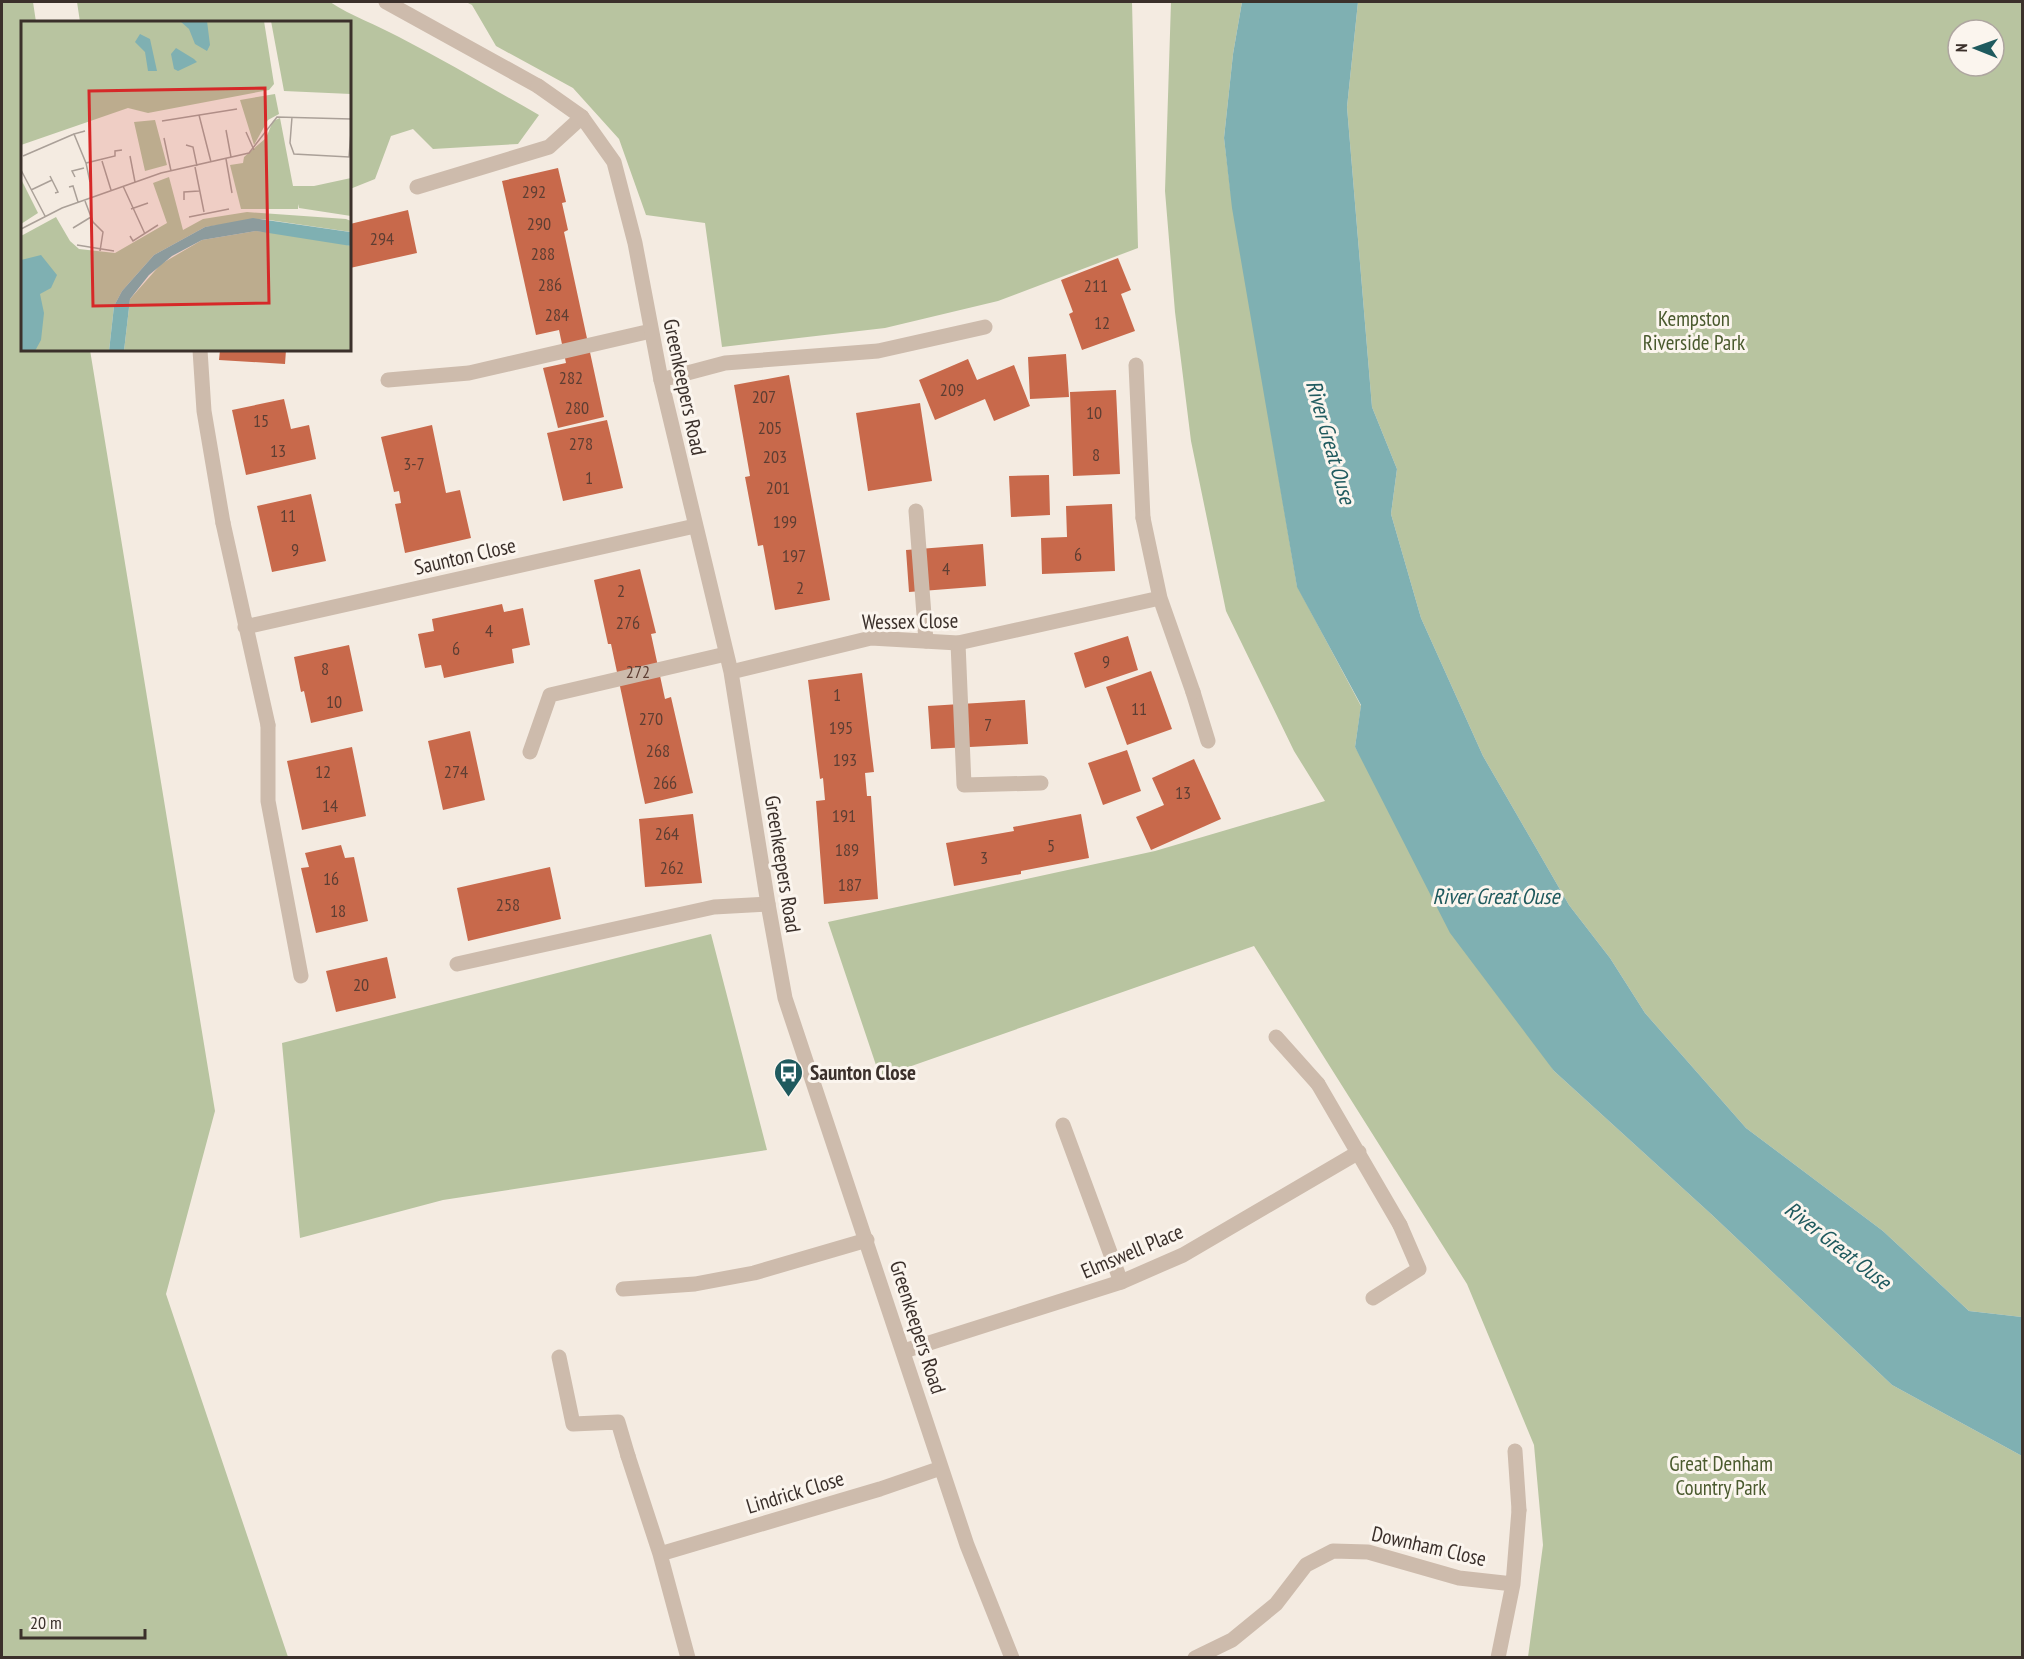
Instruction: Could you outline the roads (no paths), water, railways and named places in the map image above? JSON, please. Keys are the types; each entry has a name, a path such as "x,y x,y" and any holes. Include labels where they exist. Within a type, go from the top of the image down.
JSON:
{"street":[{"name":"Greenkeepers Road","path":"386,2 538,87 582,117 614,162 635,243 661,380 731,672 785,998 941,1468 1012,1658"},
{"path":"417,187 549,147 582,117"},
{"path":"661,380 725,363 878,351 985,327"},
{"path":"388,380 469,373 651,331"},
{"path":"200,351 204,411 223,523 268,725 268,801 301,976"},
{"path":"1136,365 1143,518 1160,598 1208,741"},
{"path":"916,510 926,641"},
{"name":"Saunton Close","path":"245,627 695,526"},
{"name":"Wessex Close","path":"731,672 871,638 958,643 1160,598"},
{"path":"958,643 964,785 1041,783"},
{"path":"530,752 550,695 726,654"},
{"path":"457,964 714,907 768,904"},
{"path":"1276,1037 1318,1084 1400,1225 1419,1269 1373,1298"},
{"path":"1063,1125 1121,1282"},
{"name":"Elmswell Place","path":"904,1351 1121,1282 1183,1255 1359,1152"},
{"path":"623,1289 695,1284 754,1273 867,1240"},
{"path":"559,1357 573,1424 618,1422 660,1554 688,1658"},
{"name":"Downham Close","path":"1498,1658 1513,1584 1519,1509 1515,1451"},
{"name":"Lindrick Close","path":"660,1554 880,1489 941,1468"},
{"name":"Downham Close","path":"1196,1658 1232,1640 1276,1604 1306,1565 1333,1551 1368,1552 1459,1578 1513,1584"}],"water":[{"name":"River Great Ouse","path":"1242,2 1358,2 1347,107 1372,407 1397,469 1391,514 1421,618 1483,756 1569,905 1610,958 1645,1013 1746,1128 1883,1231 1969,1311 2022,1317 2022,1456 1892,1385 1711,1214 1554,1071 1450,933 1355,747 1361,705 1297,587 1232,208 1224,138 1233,54"}],"place":[{"name":"Saunton Close","path":"789,1098"}],"park label":[{"name":"Kempston Riverside Park","path":"1694,330"},
{"name":"Great Denham Country Park","path":"1721,1475"}]}
